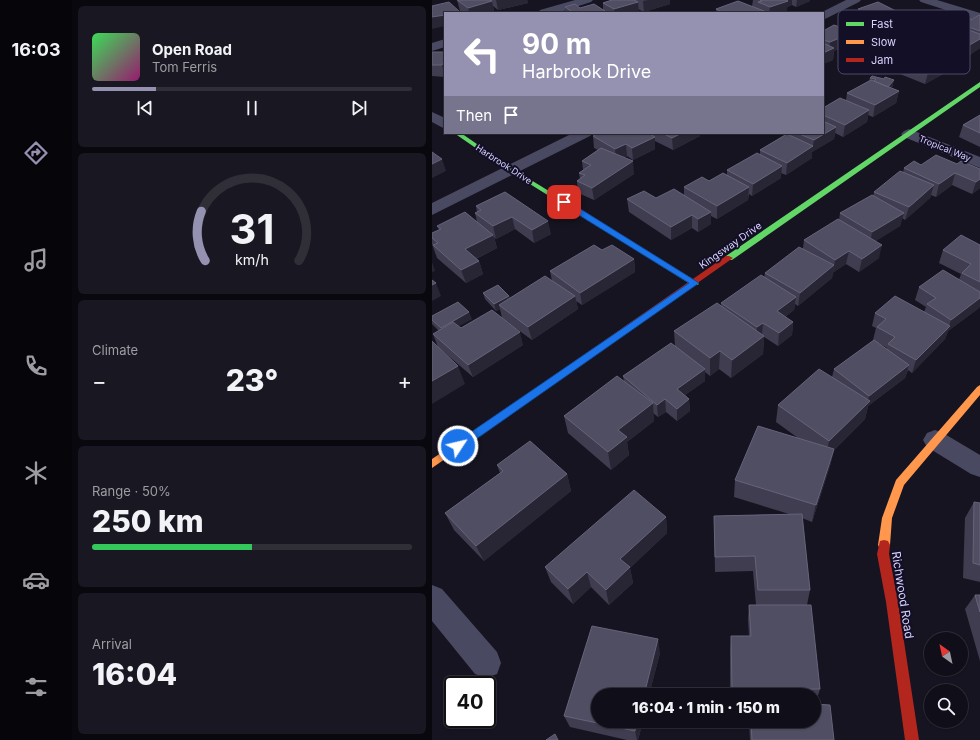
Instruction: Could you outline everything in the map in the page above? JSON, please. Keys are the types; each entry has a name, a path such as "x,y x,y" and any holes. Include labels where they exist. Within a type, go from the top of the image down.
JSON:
{"street":[{"path":"547,12 588,0"},
{"path":"824,16 856,0"},
{"path":"925,0 957,10"},
{"path":"970,14 980,17"},
{"path":"432,46 444,43"},
{"name":"Kingsway Drive","path":"432,464 980,84"},
{"path":"432,116 444,123"},
{"name":"Harbrook Drive","path":"458,134 511,170 695,283"},
{"path":"432,210 583,134"},
{"name":"Tropical Way","path":"909,134 980,163"},
{"name":"Richwood Road","path":"912,740 892,602 883,554 886,518 900,483 934,440 980,389"},
{"path":"934,440 980,467"},
{"path":"432,599 486,663"}],"building":[{"path":"457,0 490,0 492,1 468,8"},
{"path":"612,0 634,0 638,2 614,9 603,3"},
{"path":"760,0 788,1 770,7 758,2 762,1"},
{"path":"738,1 764,11 722,12 716,9"},
{"path":"449,2 460,12 444,12 444,15 432,17 432,6"},
{"path":"878,2 894,10 860,10 858,9"},
{"path":"575,4 580,8 594,4 606,12 572,12 565,7"},
{"path":"979,15 980,16 980,31 970,27 970,21"},
{"path":"834,25 838,26 838,39 830,42 824,40 824,30"},
{"path":"970,30 980,34 980,39 970,45"},
{"path":"824,43 834,48 824,53"},
{"path":"432,52 444,52 444,62 442,65 432,65"},
{"path":"872,76 884,79 885,77 894,80 888,87 874,81 876,79 870,78"},
{"path":"871,80 899,91 875,105 847,93"},
{"path":"840,98 869,110 845,125 824,115 824,107"},
{"path":"980,115 980,133 963,125"},
{"path":"824,121 836,127 814,140 799,134 824,134"},
{"path":"598,134 650,134 655,137 632,148 626,144 615,149 593,136"},
{"path":"664,134 680,134 672,138"},
{"path":"787,134 813,146 787,163 760,150"},
{"path":"601,148 633,161 592,188 577,181 585,175 579,173 591,165 582,161"},
{"path":"432,152 442,159 432,164"},
{"path":"757,153 782,166 753,184 727,170"},
{"path":"936,155 957,164 961,161 980,169 980,179 976,182 955,173 939,184 904,168 914,161 921,165"},
{"path":"900,171 934,185 909,207 874,192"},
{"path":"723,173 749,187 717,206 684,187 702,177 709,181"},
{"path":"674,189 711,212 698,219 692,215 671,227 627,199 644,191 656,198"},
{"path":"505,192 548,221 532,230 512,217 493,226 475,213 481,210 476,206"},
{"path":"872,195 904,213 872,232 840,213"},
{"path":"465,212 493,235 465,249 479,261 461,270 433,245 438,243 432,238 432,233 441,229 437,226"},
{"path":"838,219 882,245 862,259 849,251 835,260 804,240"},
{"path":"961,235 980,245 980,282 962,273 971,264 943,250"},
{"path":"594,245 602,250 612,245 634,259 580,293 550,271"},
{"path":"799,247 834,265 800,293 765,273"},
{"path":"943,270 980,292 980,298 951,320 927,304 936,298 919,287"},
{"path":"761,275 796,297 777,311 793,322 779,333 763,323 757,327 721,303"},
{"path":"545,276 575,296 528,327 499,305"},
{"path":"498,285 509,296 494,304 483,293"},
{"path":"895,296 950,326 916,360 888,344 895,337 877,327 886,319 875,313"},
{"path":"458,302 469,312 441,328 432,320 432,316"},
{"path":"717,303 764,336 732,360 720,351 710,358 674,331"},
{"path":"492,310 520,332 468,365 433,334 453,322 461,328"},
{"path":"874,340 909,365 869,396 834,369"},
{"path":"432,341 458,366 432,381"},
{"path":"671,343 705,369 677,389 689,399 677,409 665,399 657,405 623,376"},
{"path":"819,369 870,401 829,441 778,405"},
{"path":"617,376 653,403 618,430 627,437 608,452 564,416"},
{"path":"758,426 834,449 816,505 735,480"},
{"path":"530,441 567,474 476,546 445,513 503,471 497,465"},
{"path":"634,490 666,517 620,559 630,567 606,590 587,572 568,589 545,567"},
{"path":"974,502 980,503 980,565 973,563"},
{"path":"802,514 810,590 758,590 755,556 715,557 714,516"},
{"path":"975,595 980,595 980,612"},
{"path":"749,605 811,605 820,688 732,688 731,636 751,636"},
{"path":"592,626 658,639 646,688 591,688 591,722 564,716"},
{"path":"821,704 830,705 834,740 752,740 751,728 821,728"},
{"path":"621,728 636,728 635,731"},
{"path":"555,734 558,740 546,740"}],"traffic: fast":[{"path":"729,258 980,84"},
{"path":"458,134 511,170 695,283"}],"traffic: slow":[{"path":"432,464 565,372"},
{"path":"884,545 887,518 900,483 980,389"}],"traffic: jam":[{"path":"565,372 729,258"},
{"path":"884,545 883,554 892,602 912,740"}],"route":[{"path":"458,446 695,283 564,202"}]}
